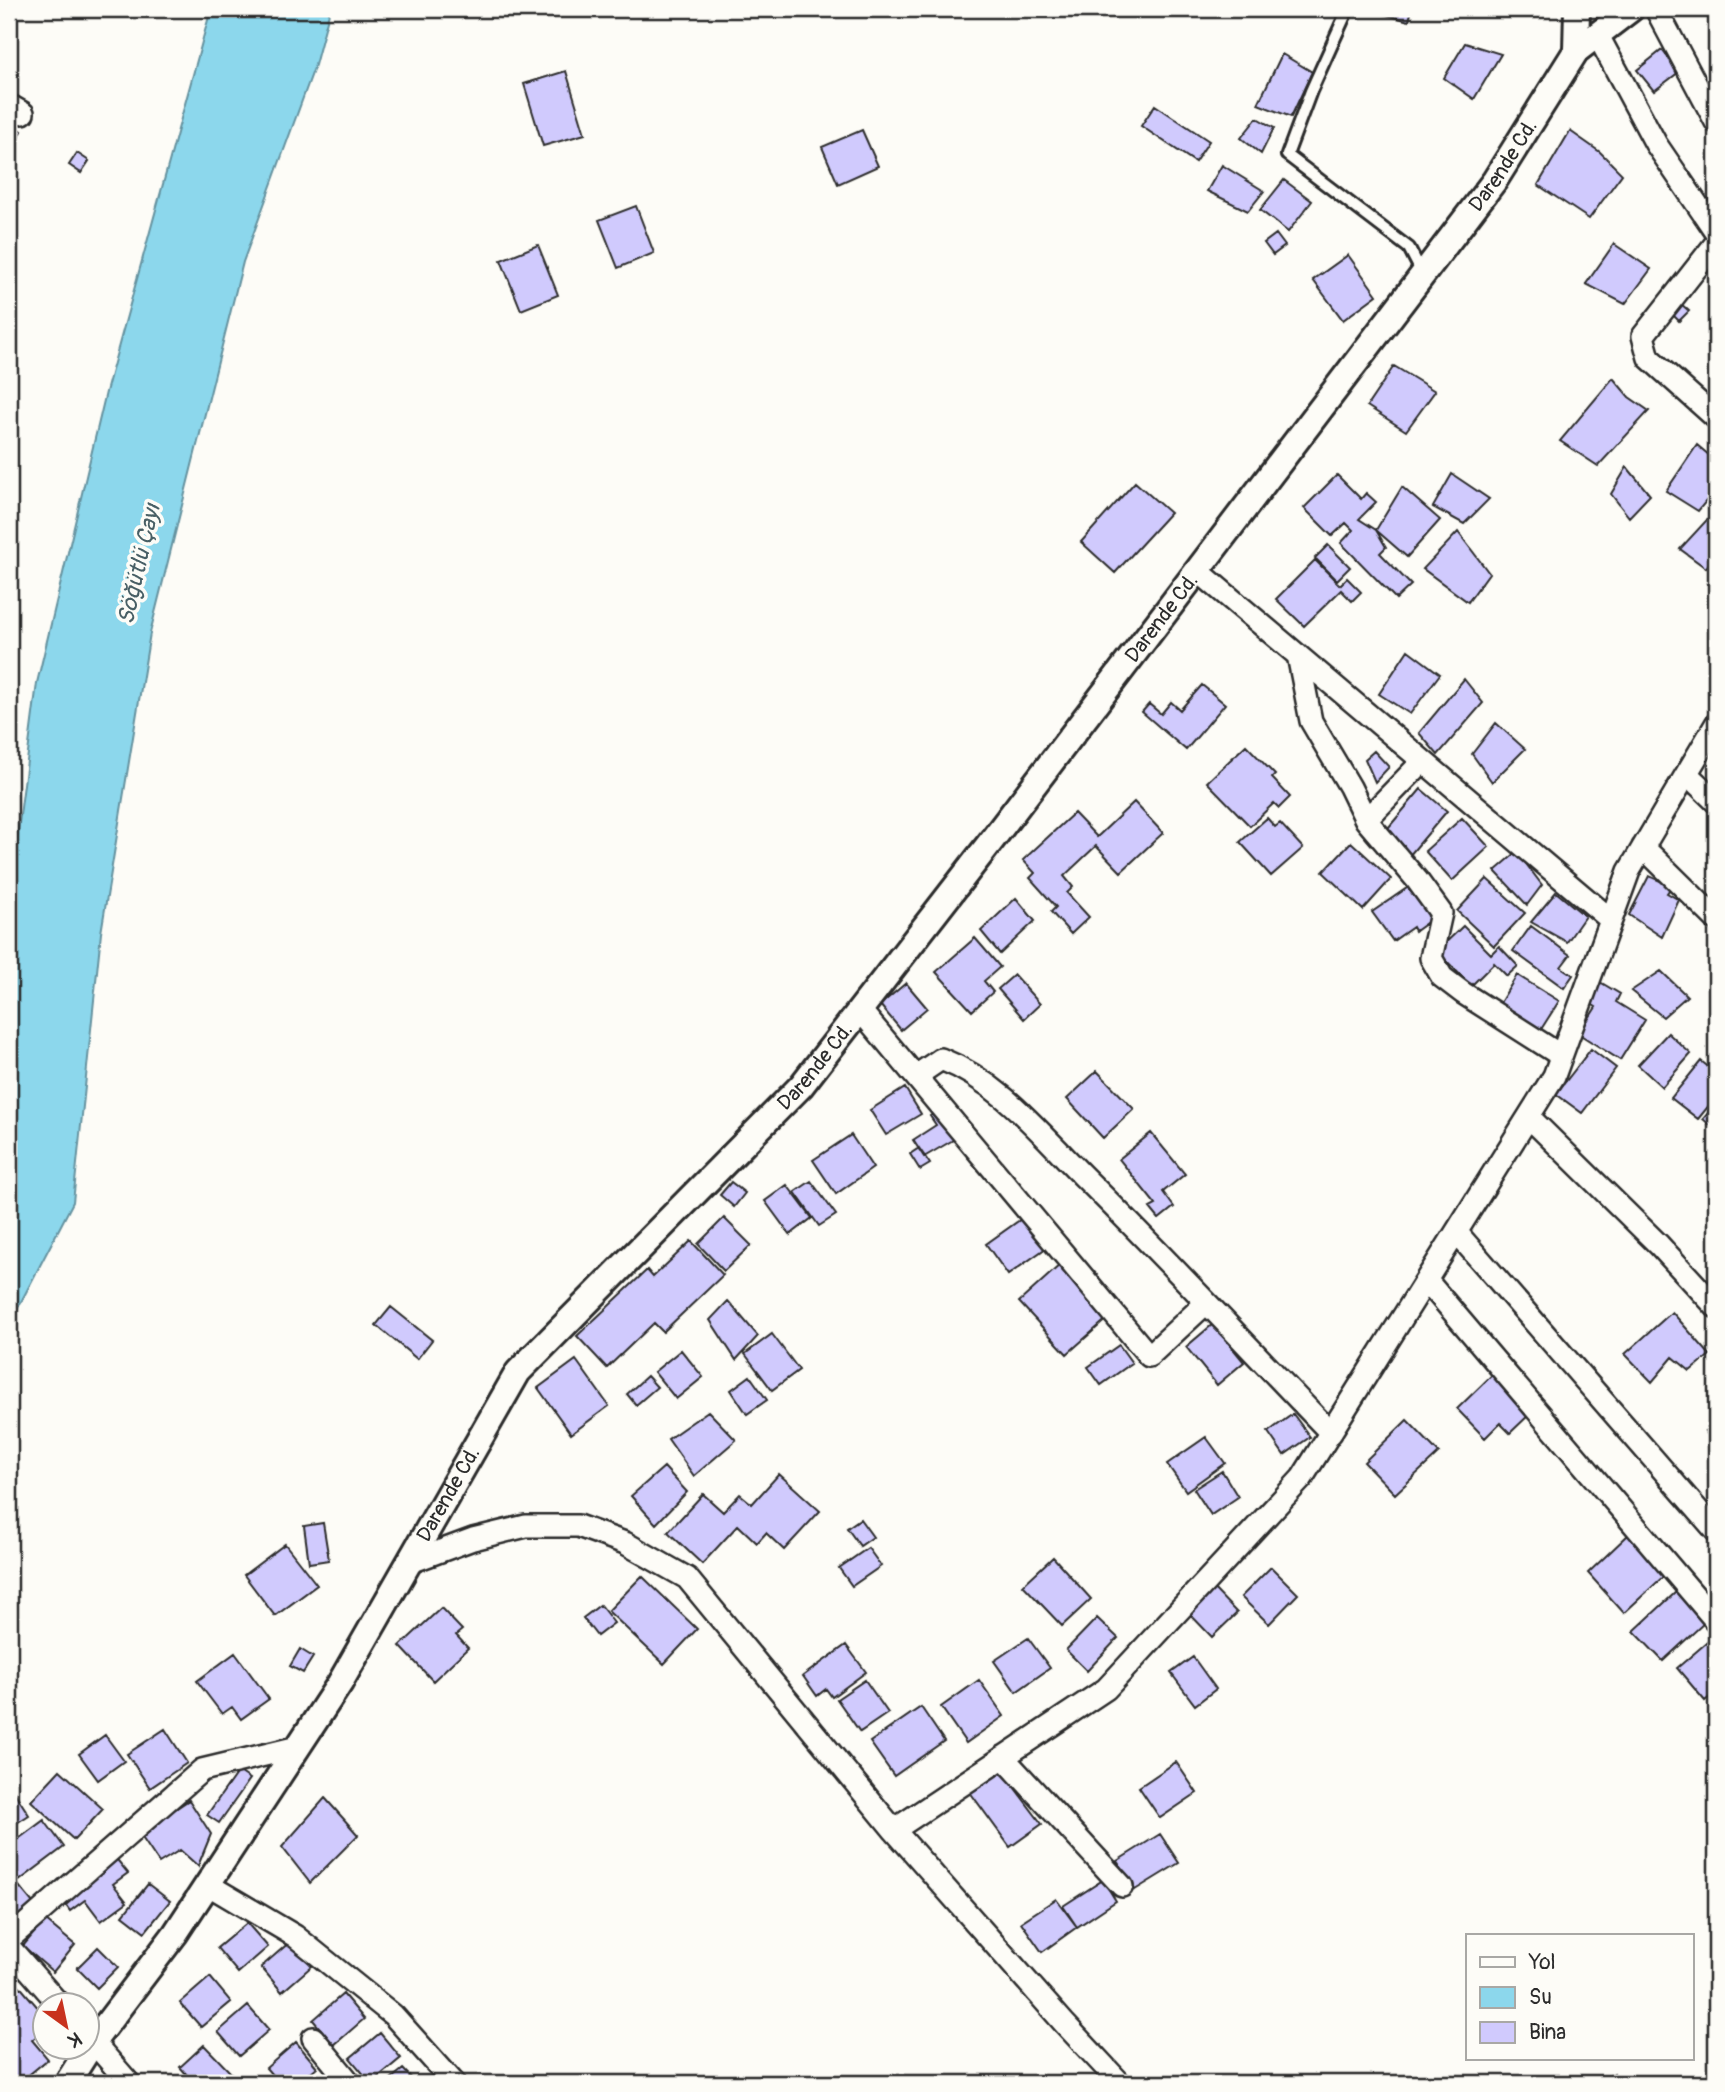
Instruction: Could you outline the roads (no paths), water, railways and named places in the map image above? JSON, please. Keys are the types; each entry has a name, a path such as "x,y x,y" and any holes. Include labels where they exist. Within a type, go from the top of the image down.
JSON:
{"street":[{"path":"1576,51 1577,9"},
{"path":"1576,51 1631,9"},
{"path":"1656,9 1716,122"},
{"path":"1597,34 1656,144 1716,232"},
{"name":"Darende Cd.","path":"102,2024 175,1934 340,1683 518,1372 801,1086 1495,180 1576,51"},
{"path":"1716,243 1643,336 1649,358 1716,418"},
{"path":"1197,570 1611,920"},
{"path":"1298,655 1311,721 1366,820 1418,880 1441,914 1431,958 1443,978 1560,1055"},
{"path":"894,1830 1106,1689 1302,1478 1554,1076 1629,871 1716,724"},
{"path":"1366,820 1423,761"},
{"path":"1687,774 1716,802"},
{"path":"1643,847 1716,919"},
{"path":"860,1010 1149,1356 1206,1303"},
{"path":"916,1076 941,1059 961,1067 998,1091 1119,1211 1331,1433"},
{"path":"1529,1117 1659,1245 1716,1307"},
{"path":"1457,1233 1716,1531"},
{"path":"1427,1281 1716,1621"},
{"path":"408,1563 472,1539 526,1526 578,1526 625,1543 687,1578 894,1830 1120,2083"},
{"path":"9,1939 202,1770 298,1747"},
{"path":"1003,1757 1122,1886"},
{"path":"207,1884 305,1944 393,2015 454,2083"},
{"path":"9,1947 47,1990"},
{"path":"313,2038 350,2083"},
{"path":"102,2053 129,2083"},
{"name":"Darende Cd.","path":"67,2083 79,2060"}],"lane":[{"path":"1349,9 1311,91 1287,155 1409,248 1423,275"}],"water":[{"name":"Söğütlü Çayı","path":"211,9 330,9 315,65 243,262 150,633 101,933 73,1202 9,1325 9,901 37,683 106,392"}]}
